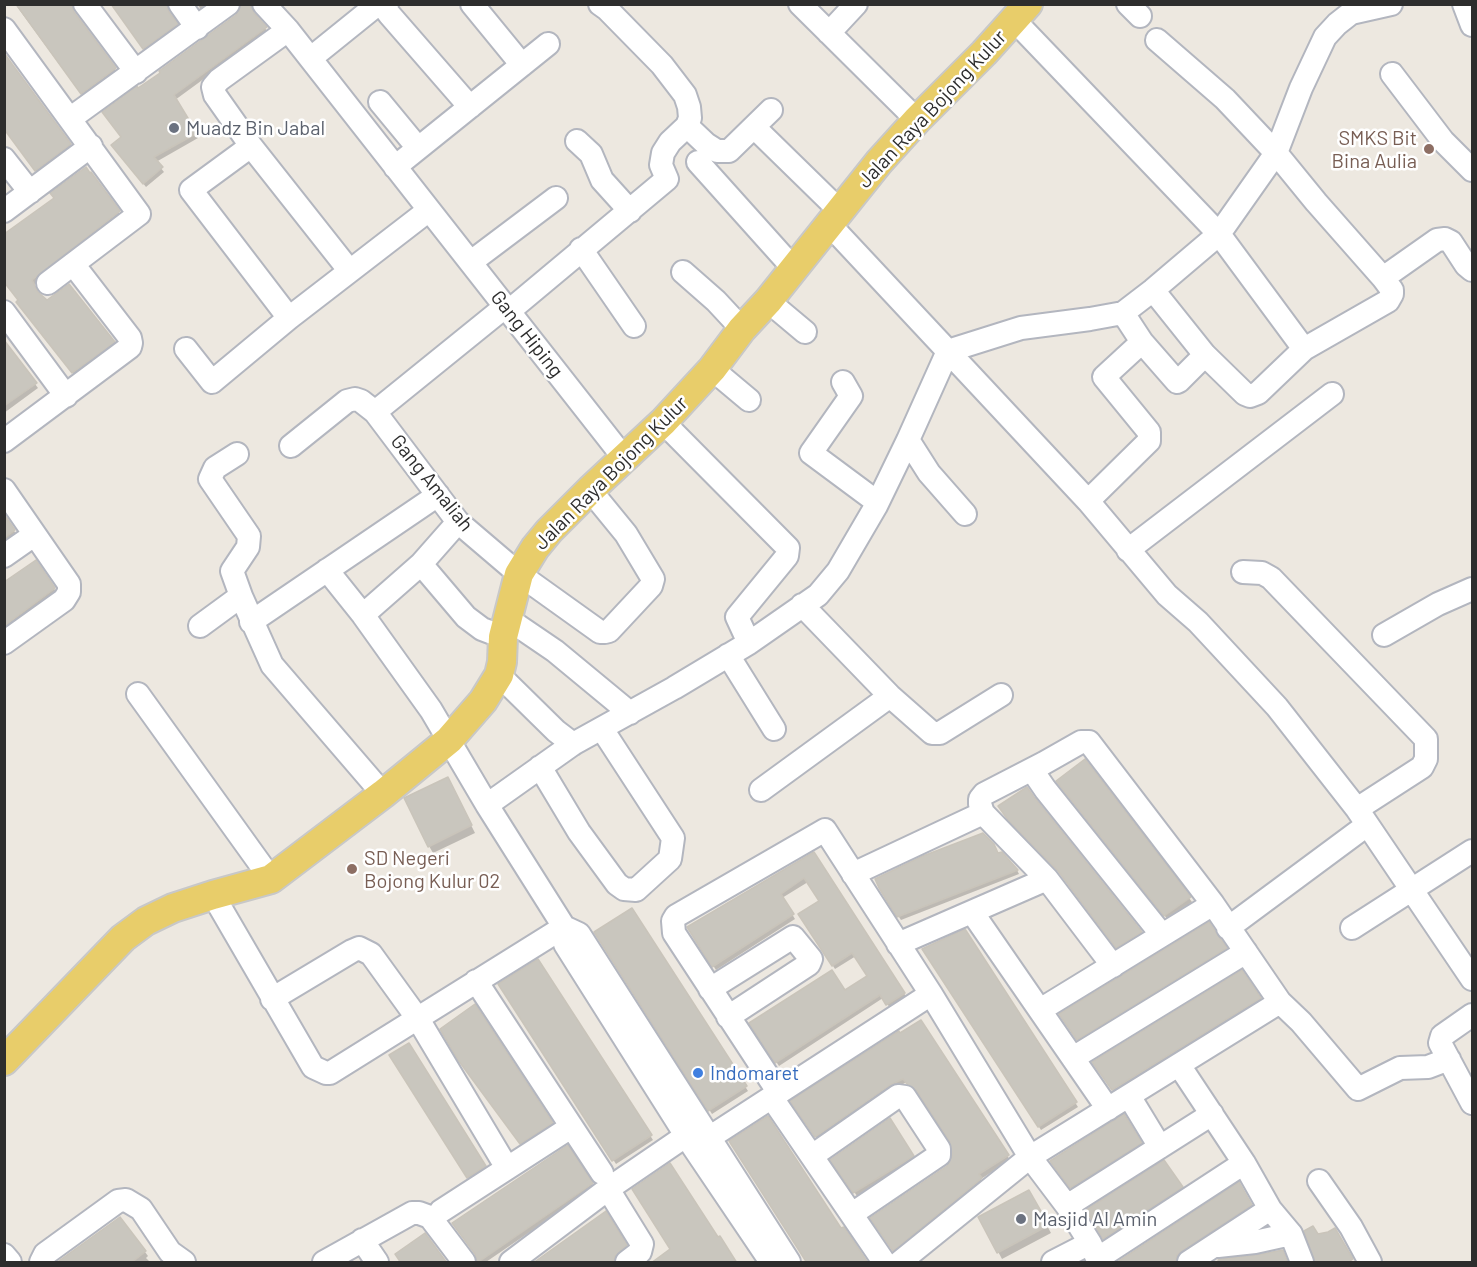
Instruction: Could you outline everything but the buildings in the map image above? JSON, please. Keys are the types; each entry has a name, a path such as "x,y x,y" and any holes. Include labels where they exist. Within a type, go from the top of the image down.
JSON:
{"main road":[{"name":"Jalan Raya Bojong Kulur","path":"4,1061 123,938 146,921 173,908 271,879 383,794 449,740 483,701 499,675 506,628 519,574 535,548 590,490 663,422 712,369 879,162 1021,12"}],"street":[{"path":"85,4 135,72"},
{"path":"180,4 197,28"},
{"path":"71,118 228,4"},
{"name":"Gang Hiping","path":"264,4 288,30 624,458"},
{"path":"310,58 378,4"},
{"path":"387,4 386,10 389,14 470,107"},
{"path":"472,4 522,65"},
{"path":"291,446 351,399 361,401 375,412 630,211 667,179 661,165 663,153 670,142 687,126 690,118 685,95 662,65 600,4"},
{"path":"800,4 917,120"},
{"path":"829,33 856,4"},
{"path":"487,805 573,744 749,643 818,595 838,571 878,502 948,351 1021,328 1090,320 1123,313 1153,290 1219,234 1276,153 1301,88 1325,37 1336,24 1351,13 1391,4"},
{"path":"1464,4 1473,25"},
{"path":"1021,12 1219,234 1304,350"},
{"path":"4,29 139,214 48,283"},
{"path":"288,30 219,80 213,87 215,95 251,146 349,270"},
{"path":"1153,290 1205,355 1245,394 1250,396 1258,393 1304,350 1388,301 1392,290 1276,153 1225,99 1157,40"},
{"path":"395,167 548,44"},
{"path":"1392,74 1443,141 1473,170"},
{"path":"380,102 418,148"},
{"path":"687,126 717,151 729,152 771,110"},
{"path":"374,139 396,121"},
{"path":"754,126 948,351 1088,501 1167,596 1198,622 1276,707 1362,817 1473,979"},
{"path":"577,141 591,154 602,180 630,211"},
{"path":"4,211 91,146"},
{"path":"251,146 191,190 289,318"},
{"path":"4,159 30,192"},
{"path":"698,162 794,269"},
{"path":"471,262 556,198"},
{"path":"186,350 212,382 349,270 429,210"},
{"path":"1383,278 1437,240 1445,239 1451,242 1466,265 1473,270"},
{"path":"581,249 634,326"},
{"path":"4,441 130,347 131,343 126,333 73,264"},
{"path":"683,272 716,301 742,329"},
{"path":"768,302 805,333"},
{"path":"1123,313 1142,342 1177,382 1205,355"},
{"path":"5,314 66,396"},
{"path":"1088,501 1149,441 1149,432 1104,377 1142,342"},
{"path":"712,369 749,400"},
{"path":"843,382 852,396 811,453 878,502"},
{"path":"1128,550 1332,394"},
{"name":"Gang Amaliah","path":"375,412 458,522 519,574 603,633 609,631 651,586 653,579 626,534 590,490"},
{"path":"663,422 788,548 787,556 737,617 749,643"},
{"path":"908,440 937,483 964,514"},
{"path":"237,454 215,468 210,479 249,536 248,546 232,571 251,622 272,665 383,794"},
{"path":"4,490 69,584 69,592 64,600 4,643"},
{"path":"251,622 438,495"},
{"path":"363,615 422,564 458,522"},
{"path":"4,556 34,535"},
{"path":"422,564 466,617 482,628 506,628 555,651 630,713"},
{"path":"327,570 363,615 419,693 564,927 565,944 697,1140 772,1258"},
{"path":"1228,928 1422,767 1426,759 1426,739 1271,578 1262,573 1243,572"},
{"path":"1384,635 1438,604 1473,589"},
{"path":"200,626 241,596"},
{"path":"802,605 890,696 932,733 940,733 1001,695"},
{"path":"728,655 774,729"},
{"path":"499,675 556,731 573,744"},
{"path":"138,694 271,879"},
{"path":"761,790 890,696"},
{"path":"540,768 579,832 617,884 630,891 636,890 670,859 673,838 602,729"},
{"path":"1113,966 1047,879 983,813 980,804 980,799 984,794 1086,741 1092,744 1213,904 1280,1002 1301,1022 1358,1089 1400,1068 1428,1067 1449,1059"},
{"path":"1032,770 1162,935"},
{"path":"853,874 983,813"},
{"path":"884,1263 812,1156 674,933 673,921 676,916 823,830 827,831 931,994 1030,1157 1067,1206 1095,1255"},
{"path":"1352,928 1473,851"},
{"path":"898,944 1047,879"},
{"path":"213,895 313,1067 326,1073 330,1073 564,927"},
{"path":"1040,1010 1213,904"},
{"path":"972,912 1108,1109"},
{"path":"710,989 793,937 811,959 809,964 728,1017"},
{"path":"272,999 359,948 371,954 418,1019 507,1168"},
{"path":"1073,1058 1246,952"},
{"path":"476,981 571,1127 642,1244 640,1252 627,1263"},
{"path":"511,1263 605,1181 697,1140 776,1095 931,994"},
{"path":"900,1263 1030,1157 1280,1002"},
{"path":"1473,1015 1440,1039 1440,1043 1473,1102"},
{"path":"1179,1065 1244,1163 1270,1209 1291,1234 1302,1263"},
{"path":"812,1156 898,1096 905,1097 939,1149 939,1155 852,1215"},
{"path":"1129,1096 1160,1147"},
{"path":"1067,1206 1212,1114"},
{"path":"441,1211 571,1127"},
{"path":"1053,1263 1095,1255 1244,1163"},
{"path":"1319,1181 1351,1227 1370,1263"},
{"path":"41,1263 45,1254 118,1201 126,1200 141,1209 170,1259"},
{"path":"1190,1262 1270,1209"},
{"path":"324,1263 412,1213 430,1217 464,1263"},
{"path":"1215,1246 1256,1242 1291,1234"},
{"path":"362,1240 377,1263"},
{"path":"4,1255 10,1263"}],"place":[{"name":"Muadz Bin Jabal","path":"174,128"},
{"name":"SMKS Bit Bina Aulia","path":"1429,149"},
{"name":"SD Negeri Bojong Kulur 02","path":"352,869"},
{"name":"Indomaret","path":"698,1073"},
{"name":"Masjid Al Amin","path":"1021,1219"}]}
